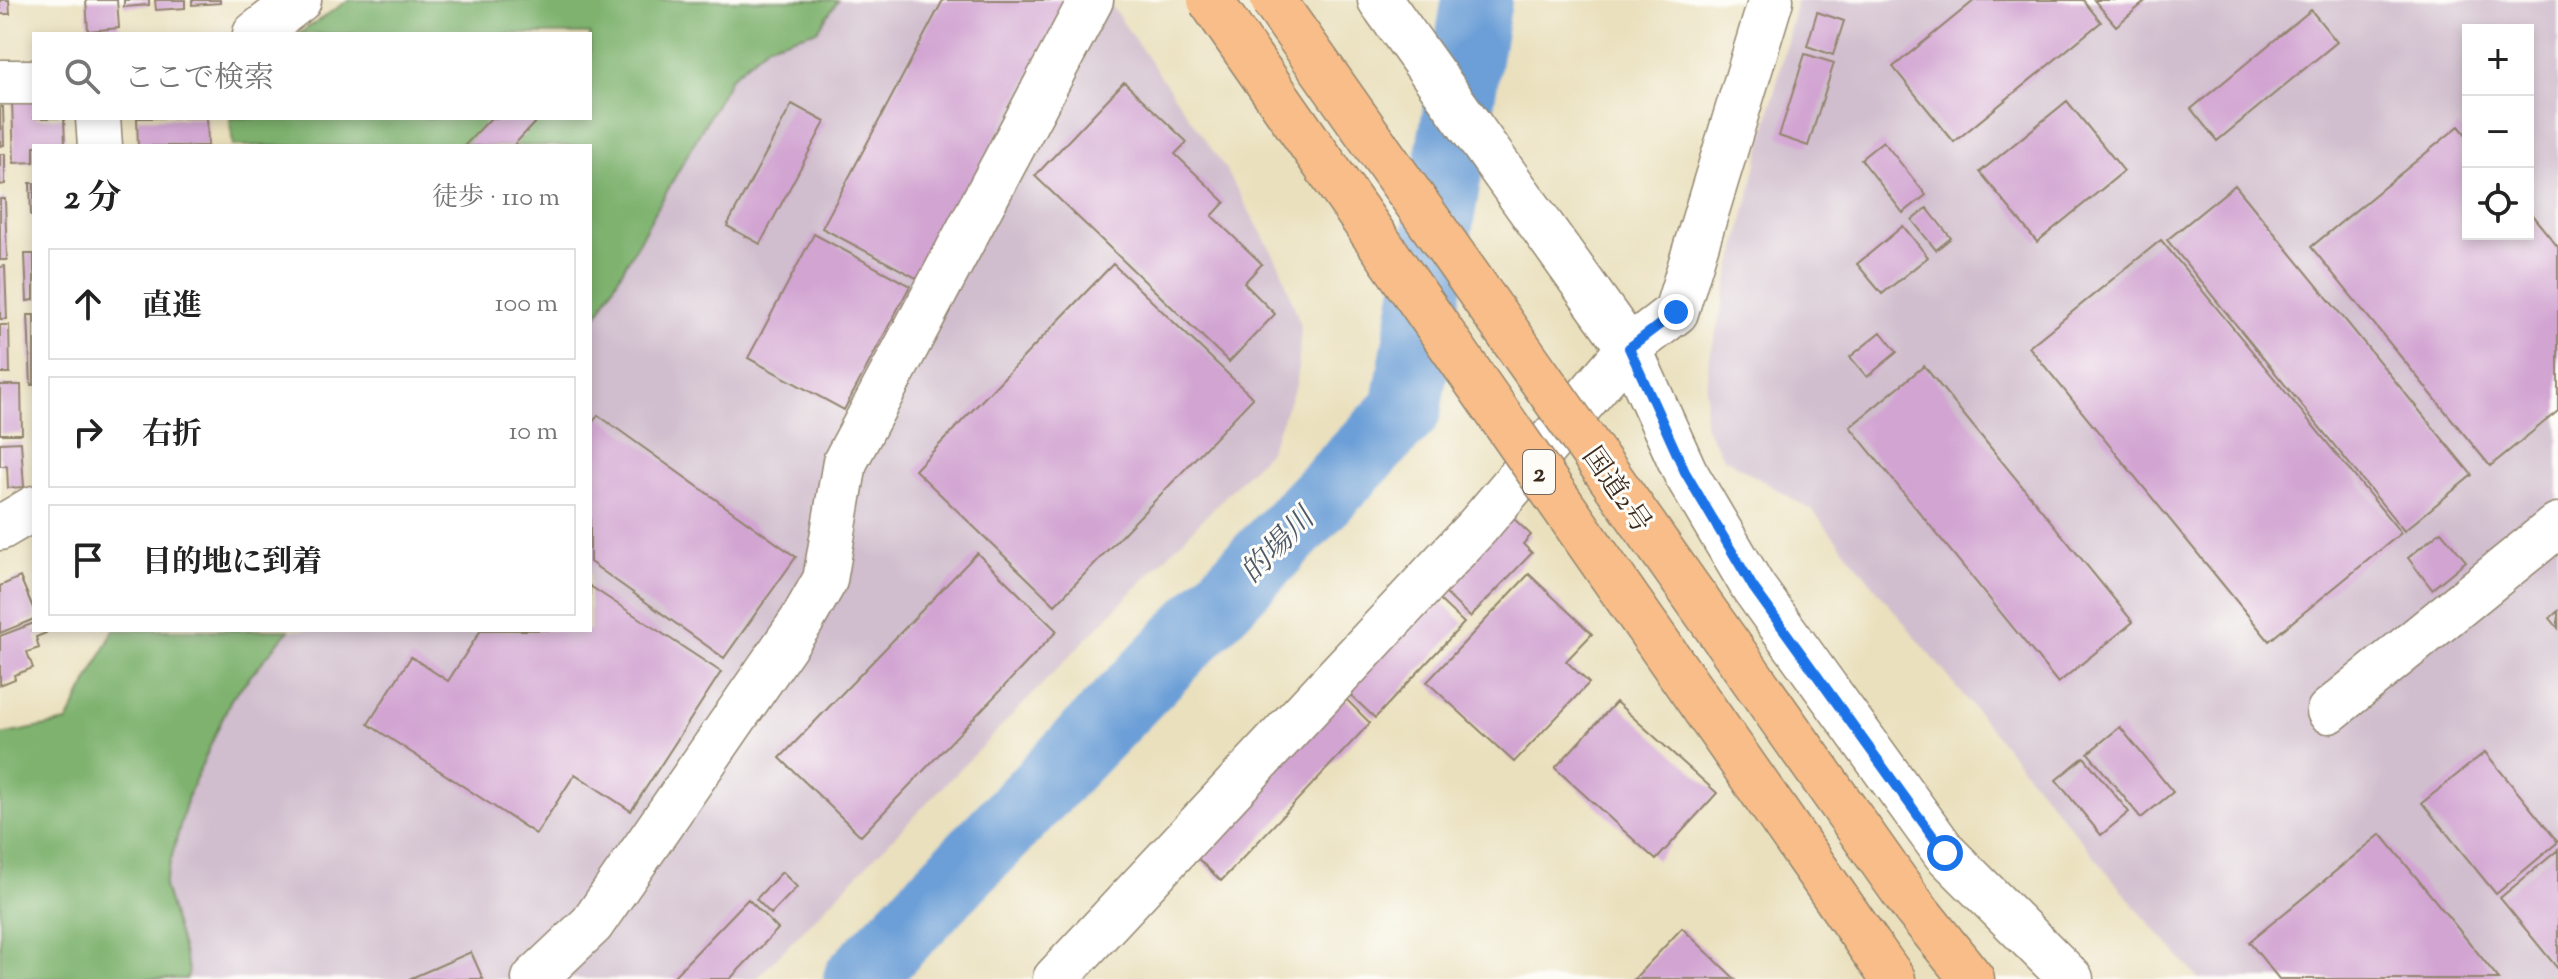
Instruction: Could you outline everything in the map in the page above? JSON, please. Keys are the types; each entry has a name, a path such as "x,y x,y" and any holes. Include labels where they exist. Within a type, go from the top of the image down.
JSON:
{"highway":[{"name":"国道2号","path":"1210,0 1884,968"},
{"name":"国道2号","path":"1273,0 1962,979"},
{"path":"1914,907 1972,979"}],"street":[{"path":"258,32 299,0"},
{"path":"534,979 592,924 801,622 825,580 845,462 1091,0"},
{"path":"1380,0 1629,348 1685,472 1753,587 1945,853 2071,979"},
{"path":"1055,979 1478,526 1629,348 1676,312 1771,0"},
{"path":"0,82 32,82"},
{"path":"98,120 100,144"},
{"path":"0,528 32,509"},
{"path":"2329,711 2558,525"}],"shaded area":[{"path":"838,0 1107,0 1225,168 1280,266 1301,326 1297,383 1269,451 756,979 186,979 189,972 164,887 188,796 231,699 284,634 592,632 592,324 731,77 768,45 818,30"},
{"path":"1797,0 2558,0 2558,979 2199,979 2143,916 1813,511 1724,458 1704,425 1708,364"}],"green space":[{"path":"349,0 838,0 818,30 768,45 731,77 592,324 592,144 233,144 230,120 592,120 592,32 301,32"},
{"path":"113,632 287,632 231,699 188,796 164,886 189,972 186,979 0,977 0,735 67,722"}],"building":[{"path":"0,0 9,0 10,14 0,14"},
{"path":"86,0 117,0 119,28 88,31"},
{"path":"124,0 149,0 149,5 124,7"},
{"path":"155,0 185,0 185,8 156,10"},
{"path":"192,0 220,0 220,3 192,5"},
{"path":"943,0 1068,0 920,280 822,228"},
{"path":"1975,0 2083,0 2101,22 1954,142 1893,67"},
{"path":"2094,0 2147,0 2116,26"},
{"path":"2311,10 2337,42 2217,141 2191,109"},
{"path":"1817,12 1844,21 1833,55 1807,46"},
{"path":"1805,54 1834,63 1808,146 1779,136"},
{"path":"1124,82 1187,142 1175,154 1225,202 1212,216 1262,264 1244,283 1275,314 1229,362 1035,176"},
{"path":"32,100 32,120 64,120 65,144 32,144 32,162 14,163 12,101"},
{"path":"2067,101 2124,171 2037,242 1980,172"},
{"path":"792,104 825,122 760,244 727,226"},
{"path":"0,107 3,107 4,145 0,146"},
{"path":"137,120 207,120 208,144 138,144"},
{"path":"489,120 537,120 515,144 466,144"},
{"path":"2459,126 2462,130 2462,240 2534,240 2534,217 2558,247 2558,411 2490,466 2311,247"},
{"path":"1883,141 1926,195 1903,213 1861,159"},
{"path":"0,154 5,154 5,184 0,185"},
{"path":"30,183 32,183 32,215"},
{"path":"2235,185 2472,475 2404,531 2167,240"},
{"path":"0,199 5,199 7,260 0,260"},
{"path":"1927,208 1951,238 1936,250 1912,220"},
{"path":"1903,226 1928,257 1882,294 1857,264"},
{"path":"814,234 910,286 844,410 748,358"},
{"path":"2161,240 2401,533 2269,641 2029,347"},
{"path":"25,254 32,254 32,300 27,301"},
{"path":"1113,264 1253,398 1055,605 915,470"},
{"path":"5,266 7,319 0,319 0,267"},
{"path":"28,315 32,315 31,385"},
{"path":"0,325 9,325 10,373 0,373"},
{"path":"1881,332 1897,352 1867,377 1850,357"},
{"path":"1924,366 2133,622 2058,683 1850,427"},
{"path":"0,385 21,385 22,434 0,434"},
{"path":"598,415 796,557 724,658 592,563 592,423"},
{"path":"21,442 24,487 8,488 7,466 0,466 0,443"},
{"path":"1508,513 1531,535 1523,544 1532,553 1470,617 1439,587"},
{"path":"2441,531 2466,561 2432,589 2408,558"},
{"path":"977,553 1057,631 861,836 780,758"},
{"path":"1529,574 1592,634 1566,661 1589,683 1514,762 1427,682"},
{"path":"20,577 32,605 32,620 0,633 0,586"},
{"path":"592,587 721,672 631,811 575,774 536,834 368,724 411,657 448,681 480,632 592,632"},
{"path":"1431,592 1464,623 1375,718 1342,687"},
{"path":"2558,611 2558,628 2550,618"},
{"path":"32,624 32,632 46,633 36,637 39,648 27,652 33,668 14,675 15,679 0,685 0,636"},
{"path":"1339,692 1370,723 1221,881 1189,850"},
{"path":"1616,702 1717,793 1656,860 1555,768"},
{"path":"2120,727 2173,792 2141,818 2088,753"},
{"path":"2485,752 2558,842 2496,894 2422,803"},
{"path":"2084,757 2129,812 2101,835 2056,780"},
{"path":"2381,834 2499,979 2279,979 2249,942"},
{"path":"2558,850 2558,969 2500,898"},
{"path":"782,872 797,887 771,914 756,899"},
{"path":"748,899 778,929 730,979 671,979"},
{"path":"1682,928 1735,979 1634,979"},
{"path":"471,952 483,979 409,979"}],"waterway":[{"name":"的場川","path":"858,979 1406,410 1477,0"}],"route":[{"path":"1676,312 1629,348 1685,472 1753,587 1945,853"}]}
